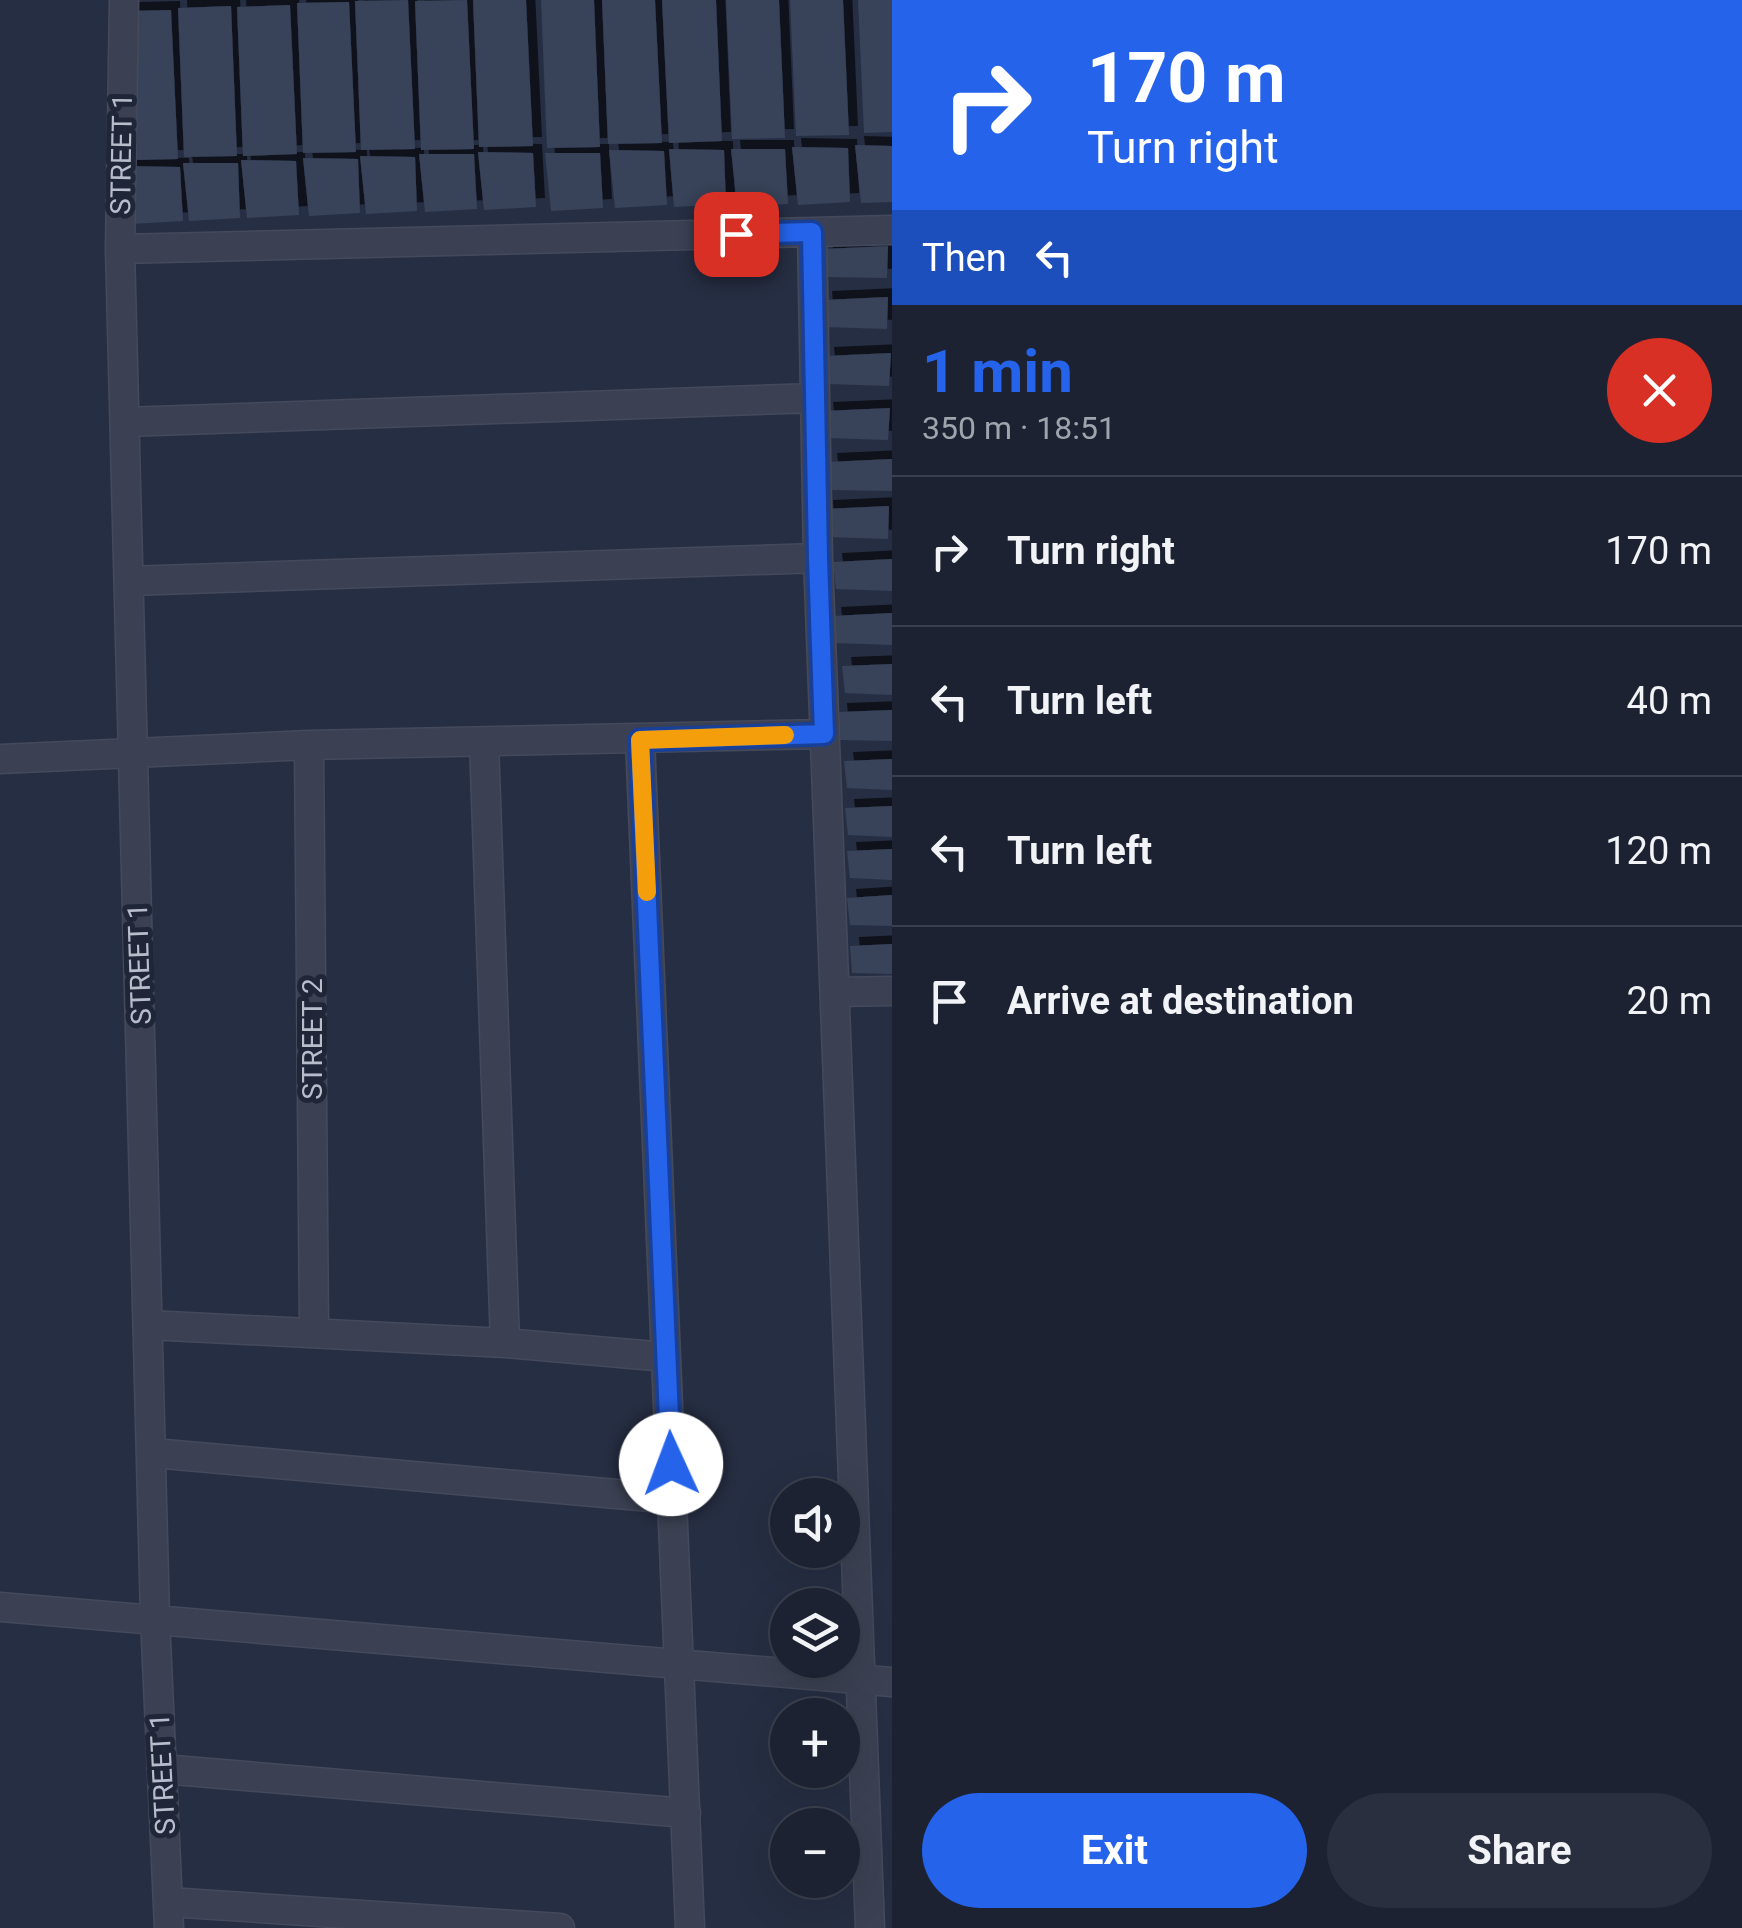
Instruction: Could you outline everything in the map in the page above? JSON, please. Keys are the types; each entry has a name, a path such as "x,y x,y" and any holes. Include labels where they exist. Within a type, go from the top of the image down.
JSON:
{"street":[{"name":"STREET 1","path":"124,0 120,248 155,1618 168,1915"},
{"path":"120,248 892,230"},
{"path":"812,232 824,734 870,1928"},
{"path":"125,422 815,398"},
{"path":"129,581 818,558"},
{"path":"0,758 309,745 824,734"},
{"path":"640,740 690,1928"},
{"path":"484,742 505,1343"},
{"name":"STREET 2","path":"309,745 314,1332"},
{"path":"834,992 892,991"},
{"path":"150,1325 505,1343 666,1357"},
{"path":"153,1452 673,1499"},
{"path":"0,1607 892,1682"},
{"path":"162,1769 686,1813"},
{"path":"168,1915 560,1928"}],"building":[{"path":"408,0 415,149 361,150 355,1"},
{"path":"467,0 474,149 421,150 415,1"},
{"path":"473,0 526,0 533,146 479,147"},
{"path":"541,0 594,0 600,147 547,148"},
{"path":"602,0 655,0 662,143 608,144"},
{"path":"662,0 716,0 722,141 669,143"},
{"path":"726,0 779,0 785,138 732,139"},
{"path":"790,0 843,0 849,135 796,136"},
{"path":"858,0 892,0 892,132 864,133"},
{"path":"349,2 356,152 303,153 297,3"},
{"path":"290,5 297,154 243,156 237,7"},
{"path":"231,6 237,156 184,157 178,8"},
{"path":"171,10 178,159 135,160 129,11"},
{"path":"855,145 892,146 892,202 861,203"},
{"path":"792,147 848,148 850,202 798,205"},
{"path":"669,149 724,150 726,204 674,207"},
{"path":"731,149 785,149 788,204 737,207"},
{"path":"609,150 664,151 667,205 615,208"},
{"path":"478,152 533,153 536,207 484,210"},
{"path":"545,153 600,153 603,208 551,211"},
{"path":"419,154 474,154 477,209 425,212"},
{"path":"360,156 415,157 417,211 366,214"},
{"path":"303,158 358,159 360,213 309,216"},
{"path":"241,160 296,161 299,215 247,218"},
{"path":"183,163 238,163 240,218 189,221"},
{"path":"125,166 180,167 183,221 131,224"},
{"path":"888,246 887,278 826,277 823,249"},
{"path":"888,297 887,329 825,327 823,300"},
{"path":"891,353 889,386 828,384 825,356"},
{"path":"890,408 888,440 827,438 824,411"},
{"path":"892,459 892,491 831,490 828,462"},
{"path":"889,506 888,539 826,537 824,509"},
{"path":"892,559 892,591 836,589 833,562"},
{"path":"892,613 892,645 835,643 832,616"},
{"path":"892,664 892,695 845,693 842,666"},
{"path":"892,710 892,741 840,740 838,712"},
{"path":"892,759 892,790 847,788 844,761"},
{"path":"892,806 892,837 848,835 845,808"},
{"path":"892,849 892,880 850,878 847,851"},
{"path":"892,895 892,926 850,925 847,898"},
{"path":"892,944 892,974 852,973 850,946"}],"slow traffic":[{"path":"647,892 640,740 785,735"}],"route":[{"path":"671,1464 640,740 824,734 812,232 736,234"}]}
